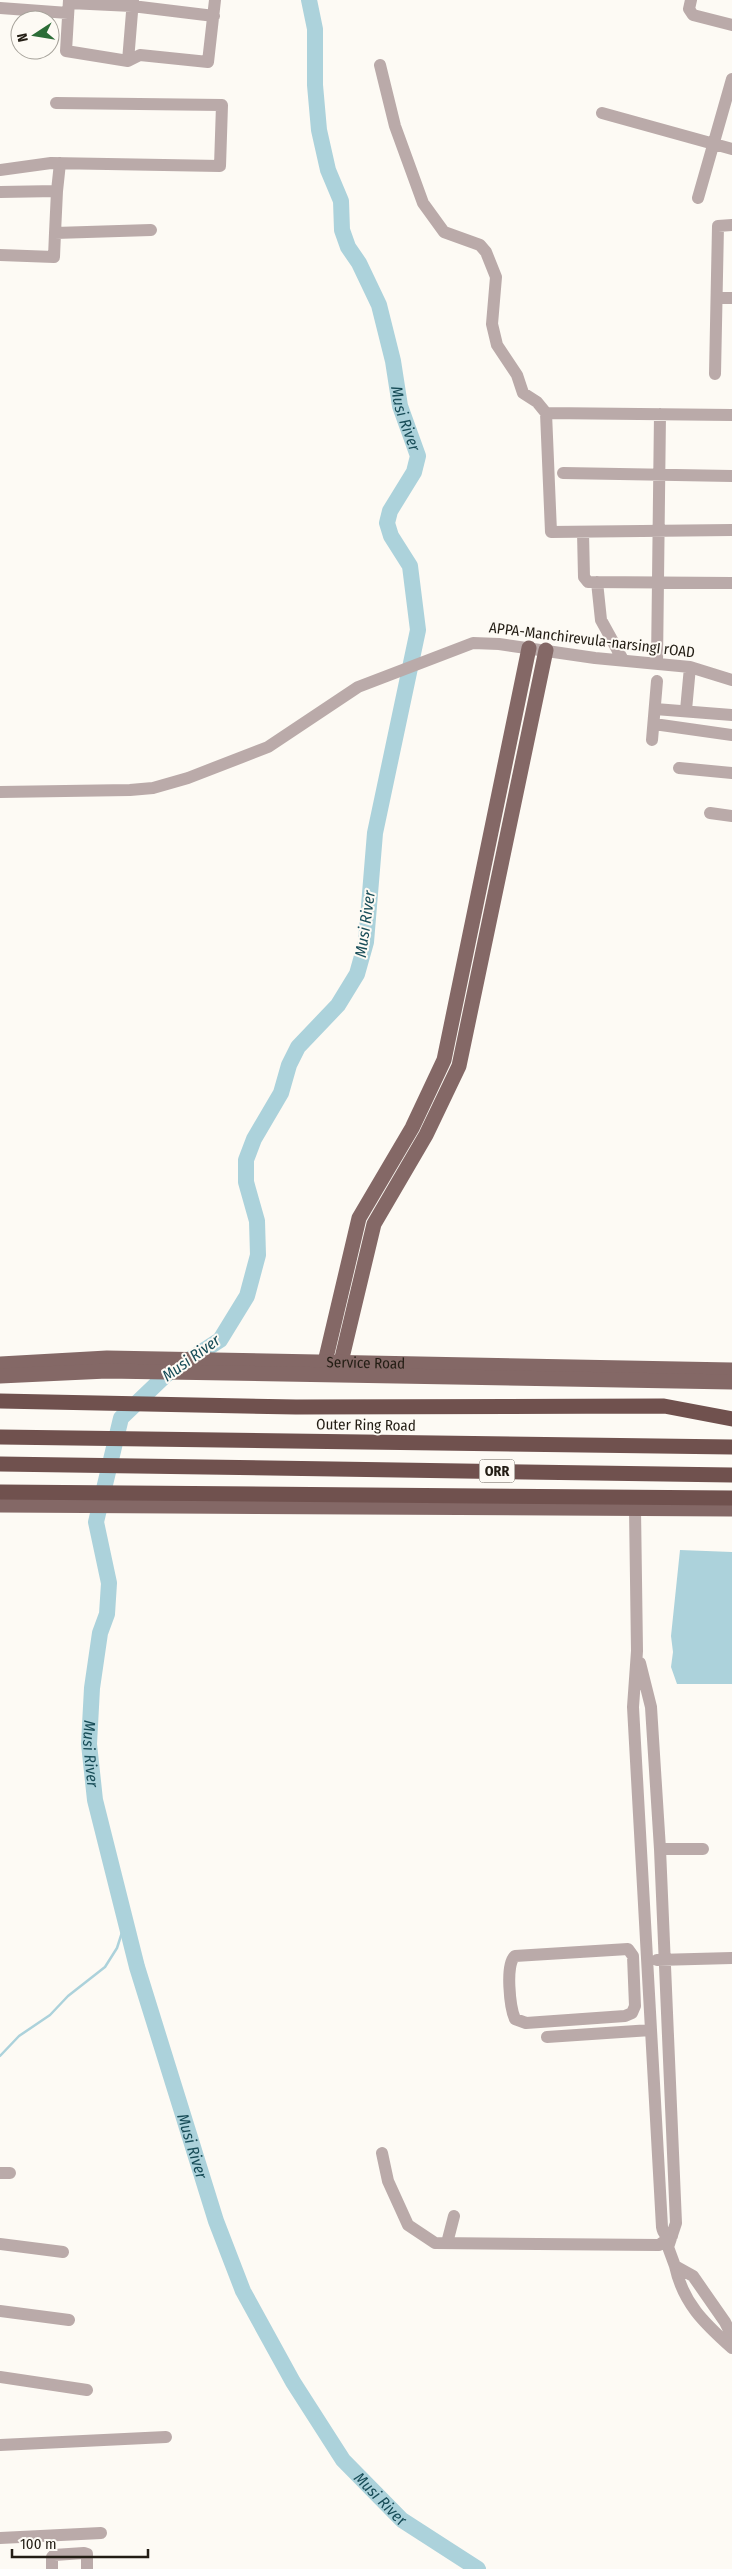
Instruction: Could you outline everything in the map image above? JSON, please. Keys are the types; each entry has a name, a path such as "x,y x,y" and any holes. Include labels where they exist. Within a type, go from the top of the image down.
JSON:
{"highway":[{"path":"0,1401 296,1406 664,1406 732,1419"},
{"name":"Outer Ring Road","path":"0,1436 732,1447"},
{"name":"ORR","path":"0,1464 732,1474"},
{"path":"0,1492 44,1498 176,1493 732,1498"}],"main road":[{"path":"325,1362 359,1218 412,1128 444,1060 530,648"},
{"path":"341,1362 374,1224 426,1136 459,1066 546,650"},
{"name":"Service Road","path":"281,1367 341,1362 732,1370"},
{"name":"Service Road","path":"0,1364 281,1367 732,1382"},
{"name":"Service Road","path":"0,1376 107,1364"},
{"path":"0,1505 44,1498 234,1508 635,1508 732,1510"}],"street":[{"path":"69,6 66,51 128,61 140,55 208,62 215,0"},
{"path":"691,0 690,9 692,15 732,25"},
{"path":"0,8 133,3 214,16"},
{"path":"128,61 133,3"},
{"path":"380,65 395,126 423,203 444,232 480,246 486,252 496,277 492,324 497,345 517,375 523,393 537,402 546,413 551,532 732,530"},
{"path":"698,198 732,79"},
{"path":"0,170 25,165 60,163 220,166 222,105 56,102"},
{"path":"602,113 732,149"},
{"path":"0,255 54,257 56,191 60,163"},
{"path":"0,192 56,191"},
{"path":"715,374 718,226 732,225"},
{"path":"55,233 151,230"},
{"path":"717,298 732,298"},
{"path":"546,413 732,415"},
{"path":"657,663 656,583 660,414"},
{"path":"563,473 732,476"},
{"path":"583,532 584,577 588,582 732,583"},
{"path":"597,582 602,620 623,660"},
{"name":"APPA-Manchirevula-narsingI rOAD","path":"0,792 130,790 153,788 188,778 268,747 358,687 464,644 484,642 690,667 732,680"},
{"path":"686,710 690,667"},
{"path":"652,740 657,681"},
{"path":"655,709 732,714"},
{"path":"654,724 732,735"},
{"path":"679,768 732,773"},
{"path":"710,813 732,816"},
{"path":"635,1508 637,1651 633,1707 662,2227 663,2232 672,2236"},
{"path":"637,1651 650,1707 660,1849 676,2224 668,2247 680,2288 698,2313 732,2348"},
{"path":"639,1799 656,1799"},
{"path":"660,1849 703,1849"},
{"path":"646,1924 663,1923"},
{"path":"626,1949 632,1952 634,1977 634,2011 629,2015 526,2023 515,2019 513,2014 509,1966 515,1956 626,1949"},
{"path":"633,1961 732,1958"},
{"path":"634,1977 649,1977"},
{"path":"547,2037 652,2030"},
{"path":"653,2055 668,2054"},
{"path":"658,2149 673,2149"},
{"path":"382,2153 388,2181 408,2226 435,2242 659,2245 672,2236"},
{"path":"447,2243 454,2216"},
{"path":"0,2244 63,2252"},
{"path":"675,2266 693,2276 712,2302 732,2336"},
{"path":"698,2313 712,2302"},
{"path":"0,2311 69,2320"},
{"path":"0,2377 87,2390"},
{"path":"0,2445 166,2438"},
{"path":"0,2538 101,2533"},
{"path":"58,2535 59,2554"},
{"path":"52,2569 52,2557 59,2554 86,2553 87,2569"}],"water":[{"path":"680,1550 732,1552 732,1684 677,1684 671,1667 673,1652 671,1636"}],"waterway":[{"name":"Musi River","path":"309,0 315,29 315,85 319,130 328,170 341,201 342,230 348,247 359,263 379,305 393,361 400,406 418,456 414,472 390,511 387,523 391,536 410,566 418,630 375,833 366,942 357,974 338,1005 298,1047 289,1065 281,1093 254,1139 246,1160 246,1182 257,1221 258,1255 247,1296 220,1340 167,1374 121,1418 96,1522 109,1583 107,1614 100,1633 92,1688 89,1744 95,1800 137,1967 216,2221 243,2291 293,2382 343,2460 402,2520 478,2569"},
{"path":"0,2056 19,2036 50,2015 68,1996 105,1967 117,1948 126,1920"}]}
